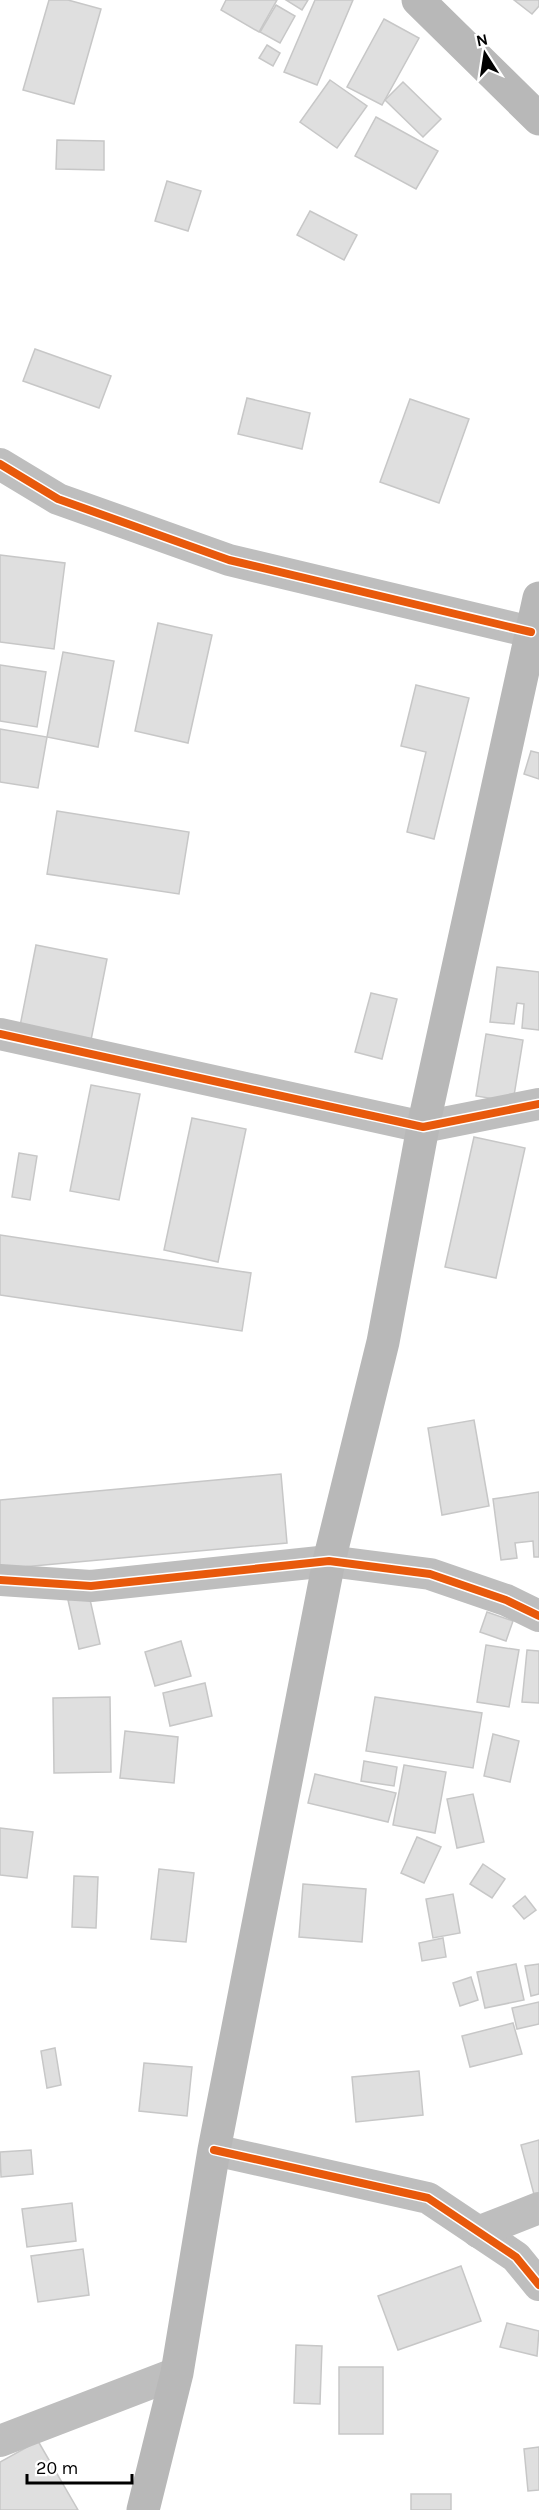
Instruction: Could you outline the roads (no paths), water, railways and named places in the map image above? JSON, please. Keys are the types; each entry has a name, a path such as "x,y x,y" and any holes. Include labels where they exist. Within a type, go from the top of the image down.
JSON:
{"main road":[{"path":"418,0 539,119"},
{"path":"143,2510 177,2373 214,2150 329,1561 383,1342 423,1127 539,598"}],"street":[{"path":"0,464 58,499 229,560 531,632"},
{"path":"0,1034 423,1127 539,1104"},
{"path":"0,1580 91,1586 329,1561 430,1574 506,1600 539,1616"},
{"path":"214,2150 428,2198 516,2257 539,2285"},
{"path":"478,2232 539,2208"},
{"path":"0,2441 177,2373"}]}
